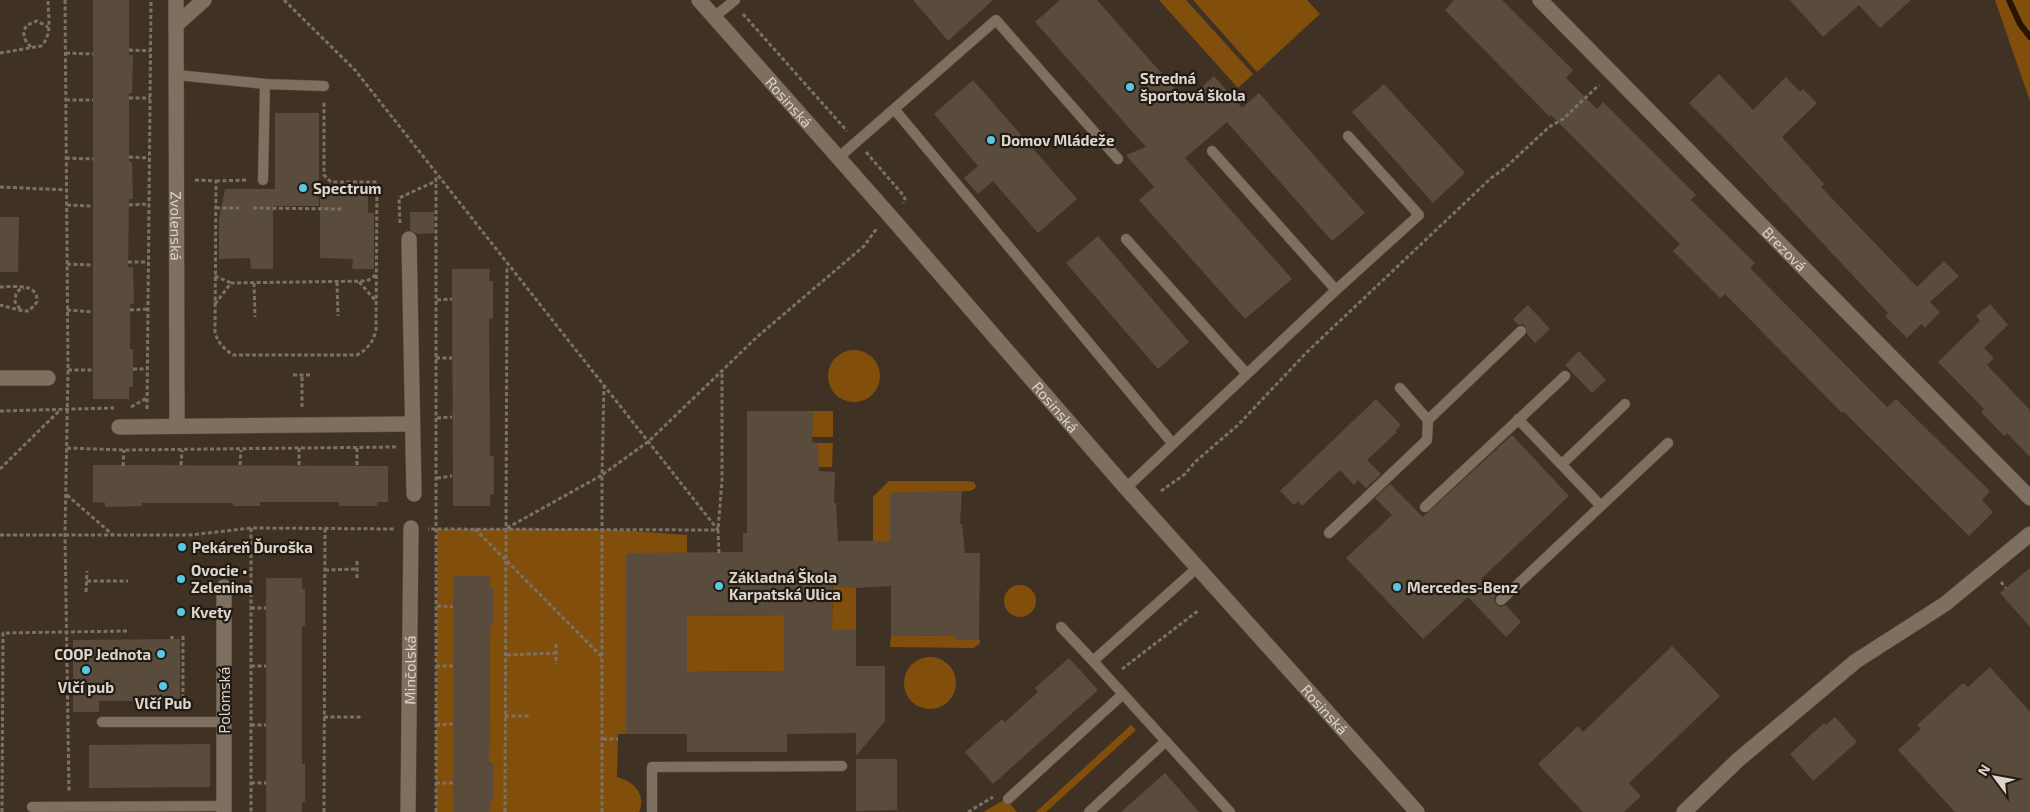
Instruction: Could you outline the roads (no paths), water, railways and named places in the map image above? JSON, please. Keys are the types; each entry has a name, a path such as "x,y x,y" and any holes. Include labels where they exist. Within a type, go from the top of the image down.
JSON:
{"street":[{"name":"Zvolenská","path":"176,0 177,426"},
{"path":"176,25 204,0"},
{"name":"Rosinská","path":"699,0 1126,488 1417,812"},
{"name":"Brezová","path":"1540,0 2030,498"},
{"path":"409,238 414,494"},
{"path":"0,378 48,378"},
{"path":"119,426 412,424"},
{"name":"Minčolská","path":"408,812 412,528"},
{"path":"1684,812 1745,755 1856,661 1945,604 2030,534"},
{"name":"Polomská","path":"224,587 224,809"}],"lane":[{"path":"714,17 734,1"},
{"path":"838,158 996,20 1118,159"},
{"path":"177,75 265,84 324,86"},
{"path":"263,180 265,84"},
{"path":"895,110 1173,444"},
{"path":"1126,488 1336,290 1419,215 1348,136"},
{"path":"1212,151 1336,290"},
{"path":"1126,239 1247,374"},
{"path":"1329,533 1427,440 1428,420 1520,331"},
{"path":"1425,507 1565,376"},
{"path":"1400,388 1428,420"},
{"path":"1562,464 1625,404"},
{"path":"1518,419 1600,506"},
{"path":"1501,600 1668,443"},
{"path":"1093,661 1198,567"},
{"path":"1061,627 1230,812"},
{"path":"1008,799 1123,694"},
{"path":"102,722 224,722"},
{"path":"1089,812 1166,741"},
{"path":"652,812 652,767 842,766"},
{"path":"32,807 224,809"}],"waterway":[{"path":"2009,0 2020,24 2030,37"}],"place":[{"name":"Stredná športová škola","path":"1130,87"},
{"name":"Domov Mládeže","path":"991,140"},
{"name":"Spectrum","path":"303,188"},
{"name":"Pekáreň Ďuroška","path":"182,547"},
{"name":"Ovocie • Zelenina","path":"181,579"},
{"name":"Základná Škola Karpatská Ulica","path":"719,586"},
{"name":"Mercedes-Benz","path":"1397,587"},
{"name":"Kvety","path":"181,612"},
{"name":"COOP Jednota","path":"161,654"},
{"name":"Vlčí pub","path":"86,670"},
{"name":"Vlčí Pub","path":"163,686"}]}
